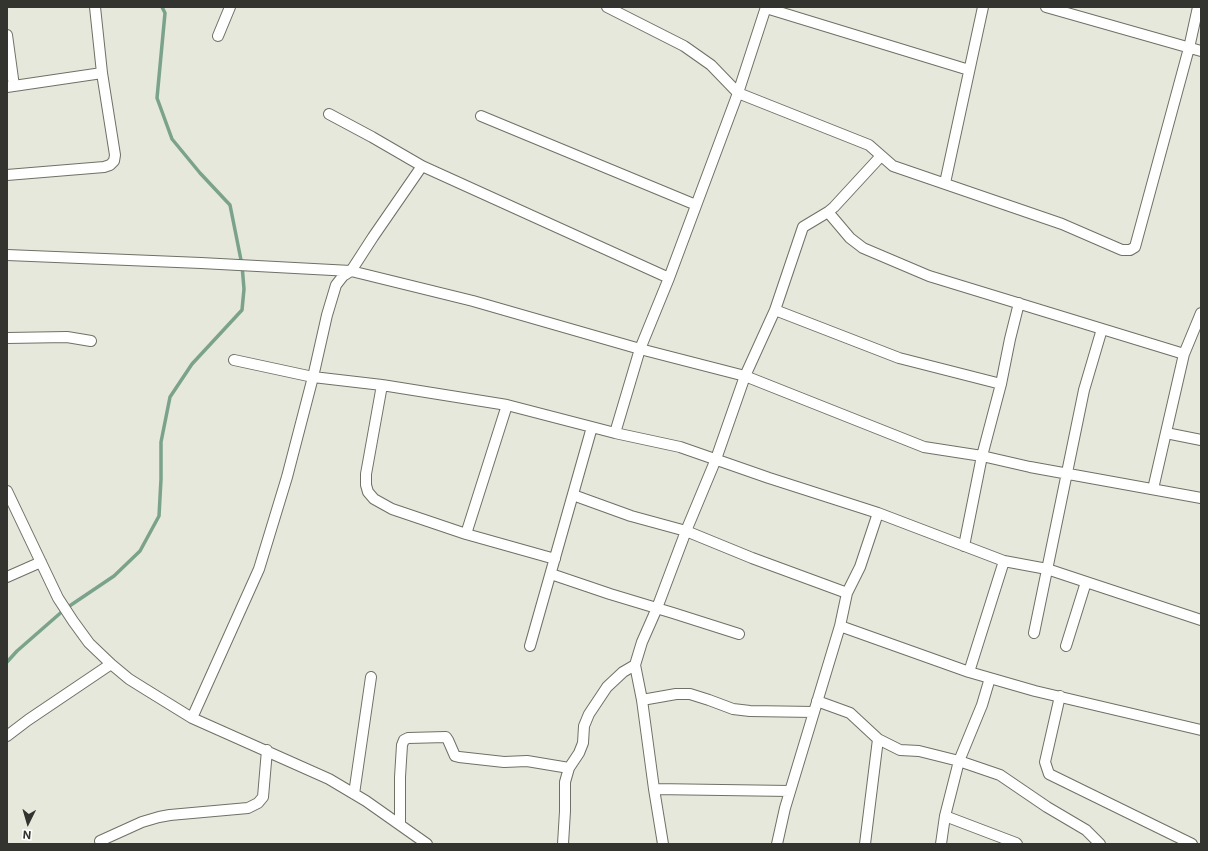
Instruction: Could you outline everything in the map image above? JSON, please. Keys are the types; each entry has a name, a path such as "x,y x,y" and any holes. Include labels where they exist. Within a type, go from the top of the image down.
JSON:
{"street":[{"path":"7,175 104,167 114,161 115,155 102,74 94,7"},
{"path":"218,36 230,7"},
{"path":"607,7 646,25 684,46 711,65 738,92 869,145 893,166 1062,224 1122,250 1130,250 1135,247 1189,48 1198,7"},
{"path":"615,433 640,350 669,278 738,92 766,7 969,70"},
{"path":"945,184 983,7"},
{"path":"1046,7 1201,51"},
{"path":"7,35 10,87 102,74"},
{"path":"329,114 422,166 669,278"},
{"path":"481,116 696,205"},
{"path":"663,844 642,700 635,665 642,642 716,459 745,376 776,310 803,228 834,207 881,156"},
{"path":"192,718 259,569 286,477 336,285 343,276 351,271 422,166"},
{"path":"828,212 850,238 863,248 929,276 1184,354"},
{"path":"7,255 208,263 351,271 472,301 640,350 745,376 924,447 982,456 1201,498"},
{"path":"964,546 982,456 1001,384 1019,303"},
{"path":"776,310 899,358 1001,384"},
{"path":"1153,489 1184,354 1198,327 1201,313"},
{"path":"1034,633 1084,390 1102,329"},
{"path":"7,338 68,336 91,341"},
{"path":"234,360 313,377 382,385 507,405 615,433 680,447 768,478 878,513 1004,561 1047,569 1201,620"},
{"path":"382,385 366,474 366,485 368,492 374,499 392,509 466,534 555,559"},
{"path":"466,534 507,405"},
{"path":"530,646 592,427"},
{"path":"1166,433 1201,440"},
{"path":"7,491 58,598 89,643 112,664 145,689 192,718 267,750 329,779 366,801 427,844"},
{"path":"573,495 631,516 686,531 752,558 847,593"},
{"path":"777,844 785,808 840,626 847,593 860,567 878,513"},
{"path":"969,672 1004,561"},
{"path":"7,577 41,562"},
{"path":"551,574 739,634"},
{"path":"1066,646 1086,582"},
{"path":"840,626 969,672 1060,696 1201,730"},
{"path":"7,736 28,720 112,664"},
{"path":"563,844 565,782 569,768 579,753 583,743 584,726 589,714 607,687 623,672 635,665"},
{"path":"354,794 371,677"},
{"path":"941,844 945,816 959,761 982,706 990,678"},
{"path":"642,700 676,694 690,694 733,709 750,711 814,712"},
{"path":"1060,696 1045,762 1048,774 1192,844"},
{"path":"817,700 850,713 878,739 900,750 919,751 959,761 1000,775 1047,807 1086,830 1100,844"},
{"path":"400,824 402,745 404,740 408,738 446,737 455,756 459,757 504,762 527,761 569,768"},
{"path":"865,844 878,739"},
{"path":"100,841 142,822 159,817 248,808 258,803 263,797 267,750"},
{"path":"654,789 790,791"},
{"path":"945,816 1017,844"}],"waterway":[{"path":"7,662 17,651 65,609 114,576 140,551 159,516 161,442 170,397 192,364 242,310 244,289 242,265 230,205 200,173 172,139 157,98 165,13 162,7"}]}
